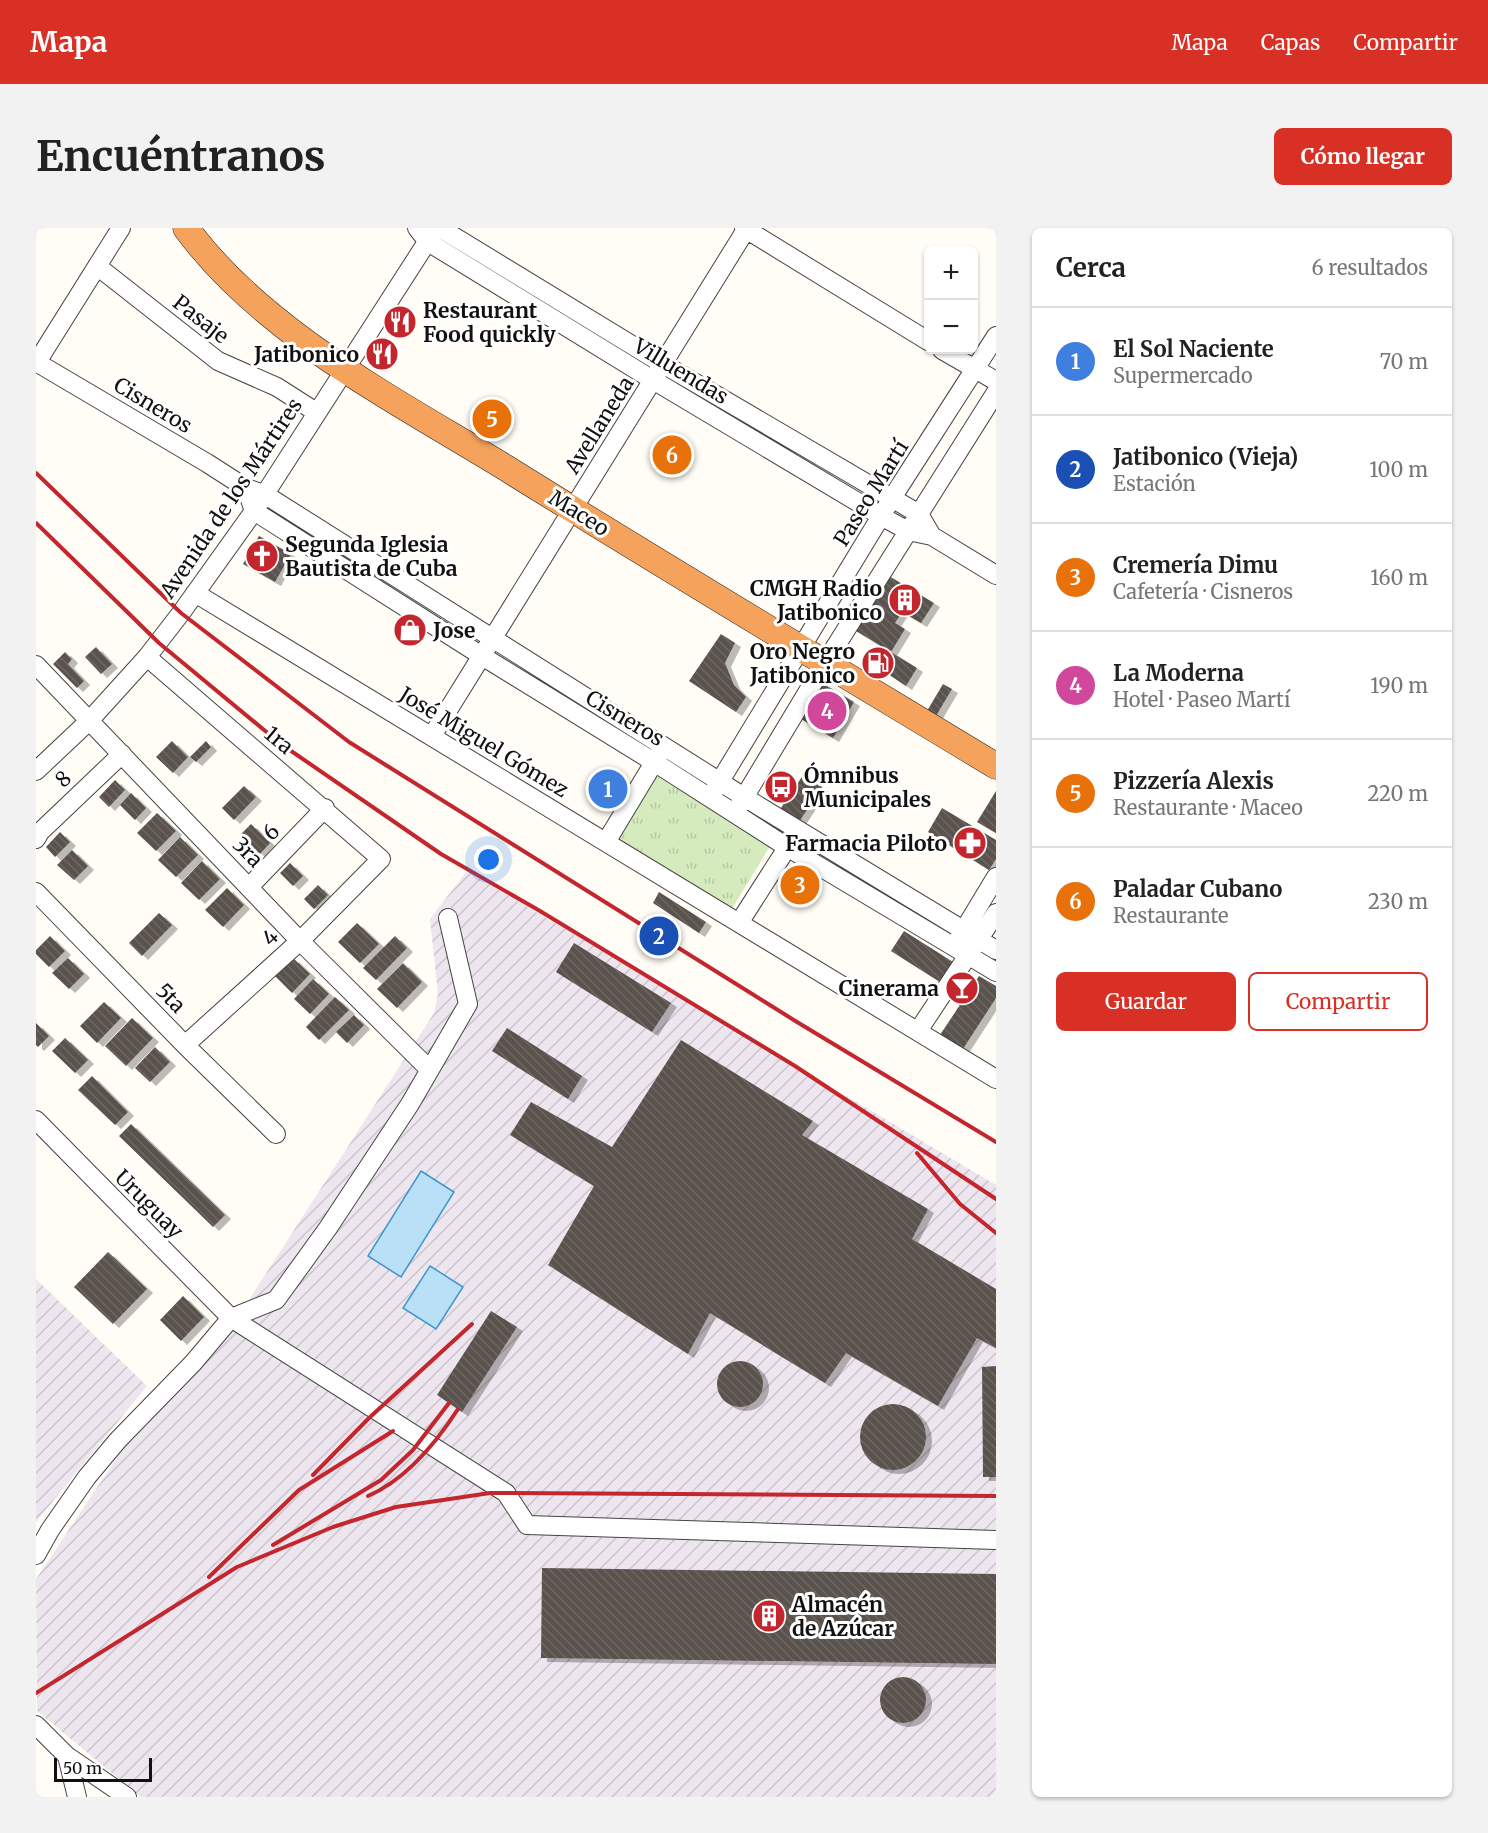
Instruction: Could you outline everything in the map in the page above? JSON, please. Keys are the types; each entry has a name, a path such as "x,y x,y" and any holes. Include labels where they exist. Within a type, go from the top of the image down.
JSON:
{"highway":[{"name":"Maceo","path":"186,228 237,285 287,329 345,369 996,766"}],"street":[{"path":"36,362 121,228"},
{"path":"746,228 924,339"},
{"name":"Avellaneda","path":"432,736 746,228"},
{"name":"Avenida de los Mártires","path":"36,771 89,721 147,657 195,593 254,511 430,231"},
{"name":"Villuendas","path":"430,231 919,514 932,536"},
{"name":"Villuendas","path":"430,231 653,381 881,516 908,531 932,536 996,575"},
{"name":"Pasaje","path":"97,266 218,361 277,387 316,412"},
{"name":"Paseo Martí","path":"715,789 892,498 996,336"},
{"path":"949,354 996,381"},
{"name":"Cisneros","path":"36,362 246,488 264,494 493,638 659,754 740,805 787,846 967,943 996,950"},
{"path":"740,805 825,663 996,392"},
{"path":"246,488 254,511"},
{"name":"Cisneros","path":"254,511 482,656 659,754"},
{"name":"José Miguel Gómez","path":"195,593 996,1079"},
{"name":"1ra","path":"147,657 325,808 381,859"},
{"name":"3ra","path":"36,664 300,941 429,1069"},
{"name":"8","path":"36,838 122,754"},
{"path":"606,842 659,754"},
{"name":"Cisneros","path":"740,805 798,830 967,943 996,972"},
{"name":"6","path":"250,886 325,808"},
{"path":"739,923 798,830"},
{"name":"4","path":"185,1045 300,941 381,859"},
{"path":"918,1031 959,966 996,877"},
{"name":"5ta","path":"36,891 185,1045 276,1134"},
{"path":"967,943 996,913"},
{"path":"36,1555 50,1530 93,1470 118,1440 193,1363 231,1318 276,1300 334,1218 419,1089 468,1004 448,918"},
{"name":"Uruguay","path":"36,1120 231,1318 506,1493 527,1526 996,1540"},
{"path":"36,1725 67,1756 127,1797"},
{"path":"67,1756 77,1797"}],"shaded area":[{"path":"467,871 996,1185 996,1797 141,1797 37,1711 36,1579 158,1396 236,1320 434,1013 438,994 430,919"},
{"path":"36,1279 147,1386 36,1522"}],"green space":[{"path":"655,775 770,846 730,912 612,842"}],"water":[{"path":"421,1171 454,1192 401,1277 368,1256"},
{"path":"430,1266 463,1287 436,1329 403,1308"}],"building":[{"path":"259,536 291,554 275,582 243,564"},
{"path":"889,576 934,603 921,623 902,612 895,623 905,629 891,652 856,631"},
{"path":"721,634 735,643 725,663 734,685 746,697 736,712 689,681"},
{"path":"96,647 112,664 101,674 85,657"},
{"path":"65,652 72,659 68,664 84,681 77,688 53,664"},
{"path":"891,652 917,668 906,686 888,674 884,663"},
{"path":"822,683 854,702 833,738 801,719"},
{"path":"943,684 952,689 936,716 927,711"},
{"path":"172,741 188,757 173,773 156,757"},
{"path":"206,741 211,747 196,762 190,757"},
{"path":"776,772 796,786 803,775 822,787 799,822 780,810 784,803 764,790"},
{"path":"115,780 125,790 109,807 99,797"},
{"path":"244,786 256,797 234,820 222,808"},
{"path":"996,791 996,833 977,822"},
{"path":"131,793 146,808 135,820 120,805"},
{"path":"942,808 996,840 996,859 989,870 928,832"},
{"path":"157,813 176,831 156,851 137,833"},
{"path":"251,824 270,843 260,854 240,835"},
{"path":"60,832 70,842 55,857 46,847"},
{"path":"180,837 198,855 176,877 158,860"},
{"path":"72,850 88,866 74,880 57,865"},
{"path":"202,861 220,879 199,900 181,883"},
{"path":"290,863 303,876 293,886 280,873"},
{"path":"318,885 328,895 314,909 304,899"},
{"path":"227,888 244,905 223,927 205,910"},
{"path":"659,892 706,922 699,933 653,903"},
{"path":"159,913 172,925 142,956 129,943"},
{"path":"357,923 379,944 360,963 338,942"},
{"path":"904,931 953,962 940,982 891,951"},
{"path":"50,936 65,951 49,967 36,954 36,950"},
{"path":"395,936 407,948 376,980 363,968"},
{"path":"574,943 671,1003 652,1032 556,972"},
{"path":"68,958 84,974 69,989 52,973"},
{"path":"293,958 310,974 292,993 275,976"},
{"path":"403,963 422,982 397,1008 377,989"},
{"path":"979,976 996,986 996,998 963,1049 940,1035"},
{"path":"313,979 329,994 310,1014 294,999"},
{"path":"335,997 349,1010 319,1040 306,1027"},
{"path":"104,1002 121,1018 97,1043 80,1026"},
{"path":"354,1015 364,1025 347,1043 336,1032"},
{"path":"132,1018 153,1038 126,1066 105,1046"},
{"path":"36,1023 49,1036 38,1047 36,1045"},
{"path":"507,1028 582,1076 568,1099 492,1051"},
{"path":"65,1038 88,1060 75,1073 52,1051"},
{"path":"681,1040 813,1121 802,1135 928,1209 912,1239 996,1289 996,1348 977,1338 938,1406 846,1353 825,1383 710,1313 688,1354 548,1265 594,1186 510,1135 531,1102 612,1147"},
{"path":"155,1047 170,1062 150,1082 135,1068"},
{"path":"92,1076 128,1112 115,1125 78,1090"},
{"path":"131,1124 225,1215 213,1227 119,1136"},
{"path":"108,1252 147,1289 113,1324 74,1287"},
{"path":"183,1296 204,1317 181,1341 160,1320"},
{"path":"491,1311 517,1327 462,1412 437,1395"},
{"path":"740,1361 756,1368 763,1384 756,1400 740,1407 724,1400 717,1384 724,1368"},
{"path":"996,1366 996,1477 983,1477 982,1367"},
{"path":"893,1404 905,1407 916,1414 923,1425 926,1437 923,1449 916,1460 905,1467 893,1470 881,1467 870,1460 863,1449 860,1437 863,1425 870,1414 881,1407"},
{"name":"Almacén de Azúcar","path":"542,1568 996,1574 996,1664 541,1658"},
{"path":"903,1677 912,1678 919,1684 925,1691 925,1709 919,1716 912,1722 903,1723 894,1722 887,1716 881,1709 880,1700 881,1691 887,1684 894,1678"}],"railway":[{"path":"36,473 181,613 349,742 797,1022 996,1142"},
{"path":"36,523 159,643 281,744 441,854 540,911 795,1066 996,1199"},
{"path":"917,1153 960,1204 996,1233"},
{"path":"313,1475 369,1418 472,1324"},
{"path":"273,1545 381,1480 413,1450 449,1403"},
{"path":"368,1496 395,1480 419,1459 458,1409"},
{"path":"209,1577 299,1490 393,1431"},
{"path":"36,1693 237,1567 333,1527 396,1507 490,1493 996,1496"}],"place":[{"name":"Restaurant Food quickly","path":"400,322"},
{"name":"Jatibonico","path":"382,354"},
{"name":"Pizzería Alexis","path":"492,419"},
{"name":"Paladar Cubano","path":"672,455"},
{"name":"Segunda Iglesia Bautista de Cuba","path":"262,556"},
{"name":"CMGH Radio Jatibonico","path":"905,600"},
{"name":"Jose","path":"410,630"},
{"name":"Oro Negro Jatibonico","path":"878,663"},
{"name":"La Moderna","path":"827,711"},
{"name":"Ómnibus Municipales","path":"781,787"},
{"name":"El Sol Naciente","path":"608,789"},
{"name":"Farmacia Piloto","path":"970,843"},
{"name":"Cremería Dimu","path":"800,885"},
{"name":"Jatibonico (Vieja)","path":"659,936"},
{"name":"Cinerama","path":"962,988"},
{"name":"Almacén de Azúcar","path":"769,1616"}]}
